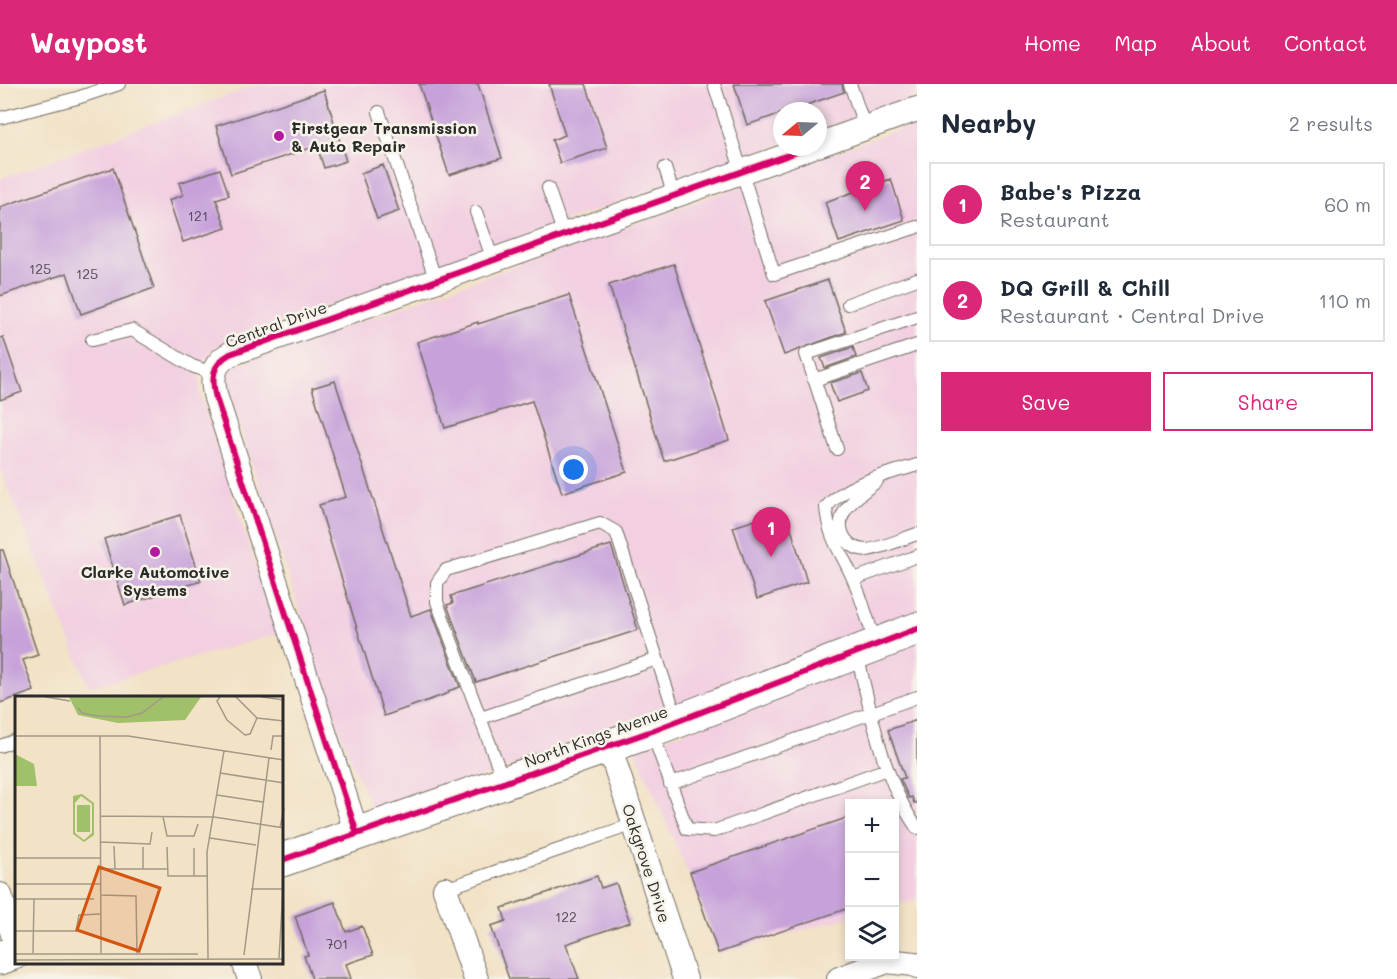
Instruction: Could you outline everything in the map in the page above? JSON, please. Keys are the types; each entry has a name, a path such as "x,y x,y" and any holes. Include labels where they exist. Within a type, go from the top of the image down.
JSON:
{"street":[{"path":"827,142 917,109"},
{"name":"Central Drive","path":"213,373 218,364 230,354 786,156"},
{"path":"213,373 216,398 357,834"},
{"name":"North Kings Avenue","path":"284,859 609,746 917,630"},
{"name":"Oakgrove Drive","path":"609,746 685,979"},
{"path":"445,889 476,979"},
{"path":"0,895 15,940"},
{"path":"0,958 15,952"},
{"path":"839,979 887,961 914,963 917,966"},
{"path":"244,964 250,979"}],"lane":[{"path":"0,118 77,98 119,84"},
{"path":"714,84 774,274 917,227"},
{"path":"850,84 865,128"},
{"path":"379,112 436,280"},
{"path":"665,168 674,196"},
{"path":"548,188 564,235"},
{"path":"476,212 493,260"},
{"path":"848,304 917,279"},
{"path":"837,449 806,354 917,317"},
{"path":"92,340 132,330 192,366 213,373"},
{"path":"814,380 917,345"},
{"path":"917,465 858,484 837,495 826,507 828,524 835,546 854,579 866,648 871,713 888,769 898,794 917,828"},
{"path":"883,476 842,513 840,525 846,540 854,547 868,550 917,534"},
{"path":"504,784 437,602 437,583 446,570 600,523 616,532 657,659 670,783 687,829 714,831 888,769"},
{"path":"854,579 917,556"},
{"path":"481,718 657,659"},
{"path":"670,783 917,697"},
{"path":"0,746 15,740"},
{"path":"445,889 634,824"}],"shaded area":[{"path":"259,84 917,84 917,96 827,128 827,102 773,102 773,147 226,342 213,350 200,368 200,392 277,634 89,687 0,469 0,179"},
{"path":"917,123 917,616 647,719 374,815 335,720 229,394 227,375 232,367"},
{"path":"917,643 917,899 899,904 899,799 845,799 845,918 722,952 635,750"}],"building":[{"path":"419,84 478,84 502,158 449,175"},
{"path":"549,84 586,84 607,148 560,163 552,140 565,135"},
{"path":"734,84 842,84 844,92 815,102 773,102 773,116 747,125"},
{"name":"Firstgear Transmission & Auto Repair","path":"324,90 346,161 324,168 317,146 231,174 216,126"},
{"path":"383,165 399,211 377,219 361,173"},
{"path":"113,168 154,288 81,314 67,273 0,296 0,207"},
{"path":"220,169 229,195 216,199 226,228 183,242 169,200 183,195 179,183"},
{"path":"891,179 904,220 839,242 825,202"},
{"path":"674,264 729,440 664,461 609,285"},
{"path":"828,280 846,332 784,355 765,301"},
{"path":"569,295 627,472 562,493 532,401 445,428 417,342"},
{"path":"3,337 22,392 0,400 0,338"},
{"path":"853,347 856,357 825,368 821,358"},
{"path":"862,373 868,391 837,402 830,383"},
{"path":"335,381 411,616 431,609 460,687 384,716 319,505 346,497 312,388"},
{"path":"180,515 201,581 125,605 104,539"},
{"path":"759,519 763,531 789,522 807,582 757,599 733,527"},
{"path":"611,545 638,630 476,682 447,605 453,603 451,596"},
{"path":"0,550 3,550 38,655 23,660 34,691 0,703"},
{"path":"917,720 917,803 914,803 900,779 905,778 888,730"},
{"path":"845,818 845,909 718,953 690,872"},
{"path":"597,876 601,888 616,883 630,922 566,944 579,979 509,979 491,926 506,921 502,908"},
{"path":"335,902 346,932 362,926 373,955 346,964 351,979 312,979 304,956 308,955 295,916"}],"cycle path":[{"path":"357,834 216,398 213,378 216,367 230,354 786,156"},
{"path":"284,859 652,731 917,629"}],"place":[{"name":"Firstgear Transmission & Auto Repair","path":"279,136"},
{"name":"DQ Grill & Chill","path":"865,211"},
{"name":"Clarke Automotive Systems","path":"155,552"},
{"name":"Babe's Pizza","path":"771,557"}]}
